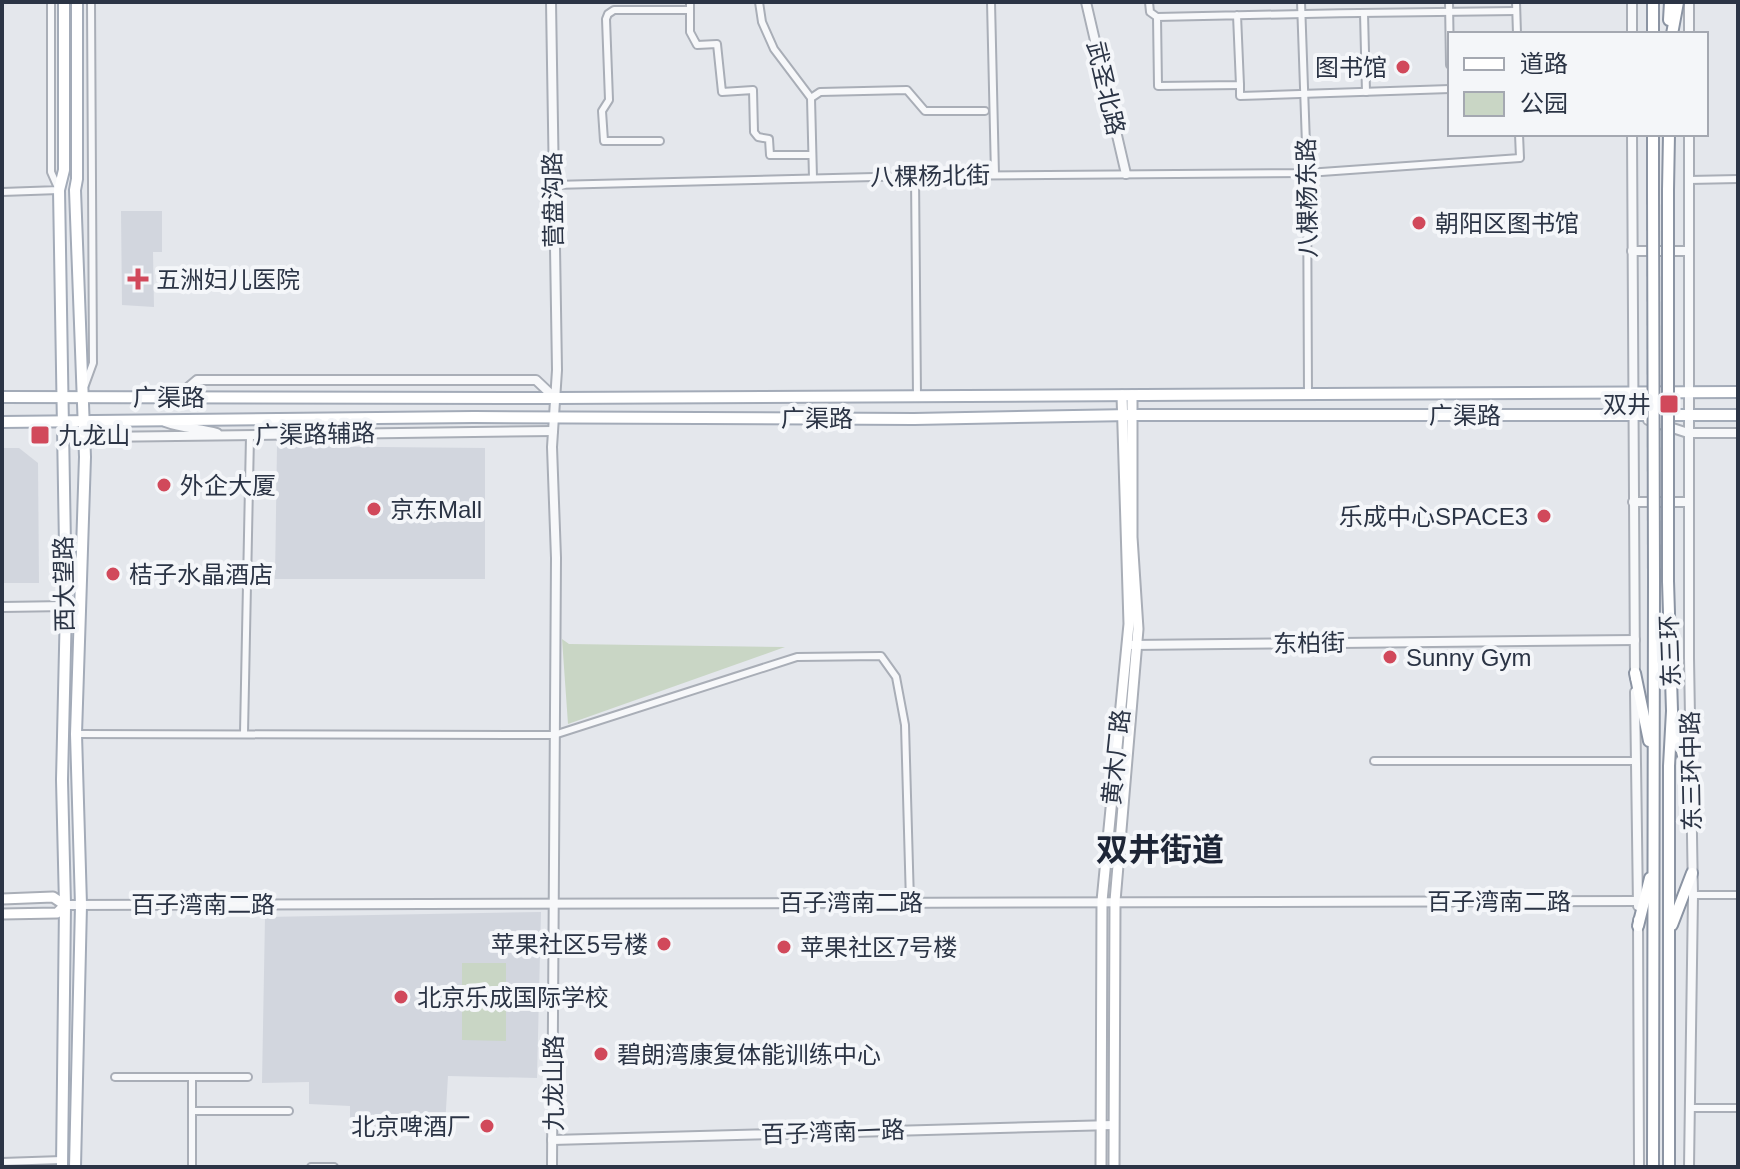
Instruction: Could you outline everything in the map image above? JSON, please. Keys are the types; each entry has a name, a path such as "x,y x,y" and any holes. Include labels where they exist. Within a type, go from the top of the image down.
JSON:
{"main road":[{"name":"西大望路","path":"62,1164 65,905 62,780 66,606 59,190 64,170 64,2"},
{"name":"西大望路","path":"75,1167 81,905 76,734 85,457 75,190 77,2"},
{"path":"1650,2 1653,31"},
{"path":"1670,2 1671,32"},
{"path":"1671,32 1678,2"},
{"name":"东三环","path":"1653,136 1653,1167"},
{"name":"东三环","path":"1669,136 1668,581 1672,711 1669,766 1669,1167"},
{"name":"广渠路","path":"2,397 917,397 1738,392"},
{"name":"黄木厂路","path":"1114,1167 1115,901 1133,645 1127,395"},
{"name":"广渠路","path":"2,422 1738,415"},
{"name":"黄木厂路","path":"1101,1167 1102,901 1133,645"},
{"path":"1635,673 1654,765"},
{"path":"1672,711 1691,786"},
{"path":"1638,926 1654,865"},
{"path":"1669,931 1692,873"},
{"path":"2,899 53,897 65,905 57,913 2,914"}],"street":[{"path":"2,192 59,190 51,172 51,2"},
{"path":"82,396 93,363 91,2"},
{"name":"营盘沟路","path":"551,2 556,558 554,735"},
{"path":"759,2 762,22 774,49 811,98 813,178"},
{"path":"991,2 995,175"},
{"name":"武圣北路","path":"1086,2 1126,174"},
{"path":"1149,2 1150,12 1157,17 1516,11"},
{"name":"八棵杨东路","path":"1301,2 1307,173 1308,394"},
{"path":"1449,2 1450,32"},
{"path":"1516,2 1517,32"},
{"path":"1632,2 1632,32"},
{"path":"1689,2 1689,32"},
{"path":"660,141 604,141 602,111 609,100 606,19 614,10 690,6 690,32 697,45 717,44 722,92 753,90 754,132 758,137 769,139 770,155 812,155"},
{"path":"1364,13 1366,92"},
{"path":"1237,15 1240,96 1448,89"},
{"path":"1157,17 1158,86 1240,85"},
{"path":"811,98 820,92 907,90 925,111 985,111"},
{"name":"八棵杨北街","path":"553,185 915,176 1307,173 1520,158 1519,136"},
{"path":"1632,136 1639,1167"},
{"name":"东三环中路","path":"1689,136 1688,433 1693,895 1689,1167"},
{"path":"915,176 917,397"},
{"path":"1689,180 1738,179"},
{"path":"1632,251 1689,251"},
{"path":"177,397 197,380 536,380 555,398"},
{"path":"1632,415 1688,433 1738,433"},
{"path":"164,421 183,429 204,429 226,436"},
{"name":"广渠路辅路","path":"83,422 97,437 553,431"},
{"path":"244,733 250,436"},
{"path":"1633,502 1689,502"},
{"path":"2,607 66,606"},
{"name":"东柏街","path":"1133,645 1635,640"},
{"path":"76,734 554,735 797,657 881,656 896,677 905,725 910,902"},
{"name":"九龙山路","path":"552,1167 554,735"},
{"path":"1374,761 1636,761"},
{"path":"1693,895 1738,895"},
{"name":"百子湾南二路","path":"65,905 1638,901"},
{"path":"115,1077 248,1077"},
{"path":"192,1077 192,1167"},
{"path":"1690,1108 1738,1108"},
{"path":"192,1111 289,1111"},
{"name":"百子湾南一路","path":"552,1140 1114,1125"},
{"path":"2,1162 62,1164"},
{"path":"311,1167 334,1167"}],"shaded area":[{"name":"五洲妇儿医院","path":"121,211 162,211 162,252 153,252 154,307 122,305"},
{"name":"京东Mall","path":"277,446 485,448 485,579 275,579"},
{"path":"2,448 19,448 38,463 39,583 2,583"},
{"name":"北京乐成国际学校","path":"541,912 537,1078 448,1076 445,1126 350,1131 350,1106 309,1104 309,1082 262,1083 265,917"}],"green space":[{"path":"562,639 569,644 785,647 568,724"},
{"path":"462,963 506,963 506,1041 462,1040"}],"place":[{"name":"图书馆","path":"1403,67"},
{"name":"朝阳区图书馆","path":"1419,223"},
{"name":"五洲妇儿医院","path":"138,279"},
{"name":"双井","path":"1669,404"},
{"name":"九龙山","path":"40,435"},
{"name":"外企大厦","path":"164,485"},
{"name":"京东Mall","path":"374,509"},
{"name":"乐成中心SPACE3","path":"1544,516"},
{"name":"桔子水晶酒店","path":"113,574"},
{"name":"Sunny Gym","path":"1390,657"},
{"name":"苹果社区5号楼","path":"664,944"},
{"name":"苹果社区7号楼","path":"784,947"},
{"name":"北京乐成国际学校","path":"401,997"},
{"name":"碧朗湾康复体能训练中心","path":"601,1054"},
{"name":"北京啤酒厂","path":"487,1126"}],"district":[{"name":"双井街道","path":"1160,850"}]}
